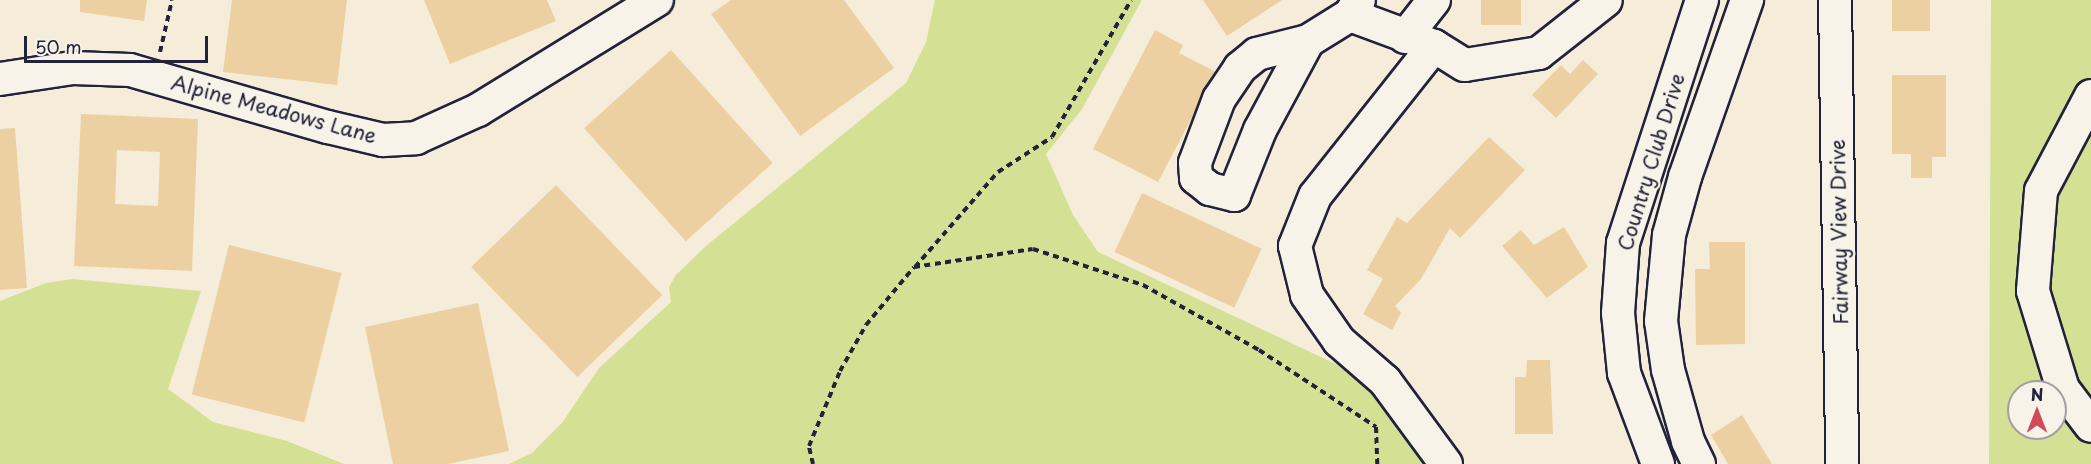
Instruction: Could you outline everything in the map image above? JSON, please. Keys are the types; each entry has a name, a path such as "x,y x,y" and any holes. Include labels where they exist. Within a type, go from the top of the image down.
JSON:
{"street":[{"name":"Alpine Meadows Lane","path":"0,79 73,68 130,70 328,127 383,140 416,138 478,110 657,0"},
{"path":"1405,37 1434,0"},
{"path":"1308,41 1260,130 1234,195 1210,189 1196,178 1195,163 1219,99 1240,68 1257,54 1308,41 1355,7 1405,37 1434,46 1465,65 1539,53 1606,0"},
{"name":"Country Club Drive","path":"1658,464 1624,373 1618,313 1623,243 1702,0"},
{"path":"1699,464 1688,441 1668,370 1661,321 1669,235 1684,177 1747,0"},
{"name":"Fairway View Drive","path":"1835,0 1842,464"},
{"path":"1434,46 1315,196 1295,246 1306,295 1339,341 1385,381 1446,464"},
{"path":"2091,96 2041,191 2033,291 2064,389 2091,426"}],"path":[{"path":"154,76 172,0"},
{"path":"813,464 809,446 840,370 866,325 914,267 999,172 1052,137 1131,0"},
{"path":"914,267 1033,249 1143,285 1259,350 1376,427 1377,464"}],"green space":[{"path":"935,0 1142,0 1082,109 1046,154 1073,215 1098,252 1342,367 1386,396 1434,464 509,464 532,453 562,423 599,368 671,302 669,287 676,275 706,246 906,83 926,42"},
{"path":"1991,0 2091,0 2091,464 1989,464"},
{"path":"72,279 201,291 168,389 213,422 287,441 344,464 0,464 0,301 46,283"}],"building":[{"path":"80,0 147,0 144,21 80,12"},
{"path":"232,0 347,0 337,85 223,72"},
{"path":"424,0 547,0 556,21 450,64"},
{"path":"731,0 844,0 894,68 800,136 711,14"},
{"path":"1203,0 1282,0 1227,36"},
{"path":"1481,0 1521,0 1521,25 1481,25"},
{"path":"1892,0 1930,0 1930,31 1892,31"},
{"path":"1155,30 1183,45 1179,53 1216,72 1158,182 1093,149"},
{"path":"671,50 773,163 686,241 584,128"},
{"path":"1583,60 1598,74 1556,118 1532,95 1561,65 1570,74"},
{"path":"1892,75 1946,75 1946,157 1932,157 1932,178 1911,178 1911,154 1892,154"},
{"path":"81,114 198,119 192,271 74,266","holes":["117,150 160,152 158,206 115,204"]},
{"path":"15,128 27,288 0,290 0,129"},
{"path":"1489,137 1525,170 1460,238 1450,228 1421,279 1395,306 1401,313 1392,330 1363,314 1383,279 1367,270 1397,217 1407,223"},
{"path":"556,185 662,295 577,377 471,267"},
{"path":"1142,193 1262,249 1234,308 1115,252"},
{"path":"1564,227 1588,267 1547,298 1502,246 1521,230 1534,245"},
{"path":"1709,242 1745,242 1745,344 1696,345 1695,269 1710,269"},
{"path":"229,245 342,273 304,422 192,394"},
{"path":"478,303 509,451 448,464 393,464 365,327"},
{"path":"1527,360 1550,360 1553,434 1515,434 1515,377 1526,377"},
{"path":"1742,415 1772,464 1728,464 1711,435"}]}
